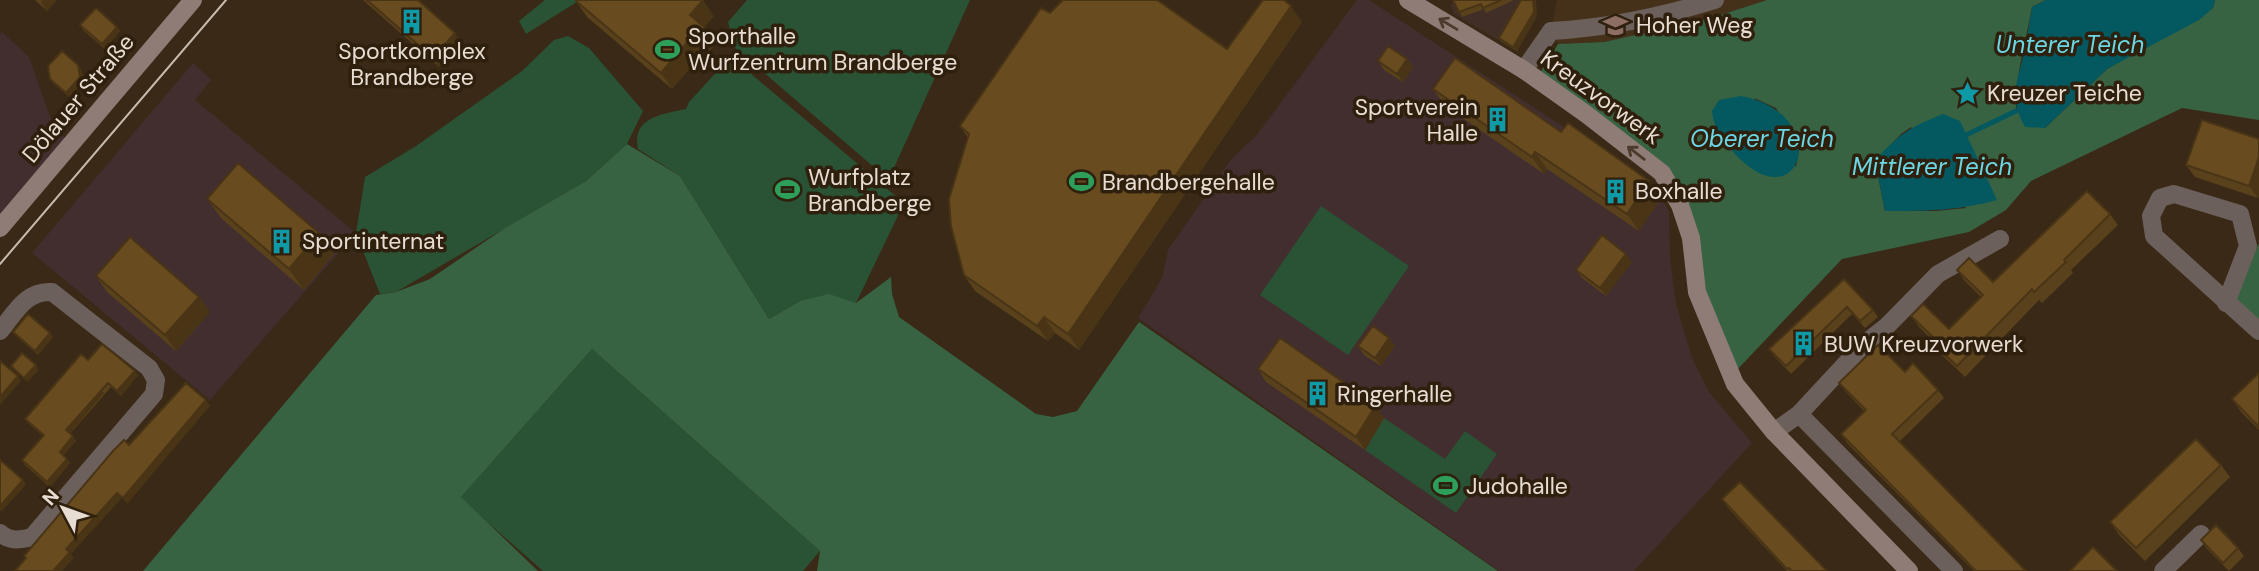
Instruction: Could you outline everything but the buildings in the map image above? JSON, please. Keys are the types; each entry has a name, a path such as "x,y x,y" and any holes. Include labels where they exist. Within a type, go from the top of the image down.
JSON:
{"street":[{"name":"Dölauer Straße","path":"0,228 193,0"},
{"name":"Kreuzvorwerk","path":"1408,0 1524,71 1586,114 1662,173 1680,205 1691,238 1697,292 1735,384 1773,432 1909,571"},
{"path":"1524,71 1551,31 1592,29 1662,16 1715,0"},
{"path":"2225,303 2248,246 2239,214 2174,194 2160,198 2151,216 2154,236 2225,303 2259,331"},
{"path":"1773,432 1799,414 1864,344 1887,326 1938,274 2000,239"},
{"path":"0,331 29,296 39,291 52,292 149,368 156,380 153,394 32,537 19,541 4,537 0,533"},
{"path":"1799,414 1954,571"},
{"path":"2163,571 2201,534"}],"shaded area":[{"path":"1357,0 1369,0 1570,131 1657,191 1669,211 1670,257 1676,304 1692,358 1709,392 1752,443 1634,571 1499,571 1138,318 1162,278 1168,250 1231,159 1256,136"},
{"path":"1461,0 1536,0 1537,16 1517,51 1454,14 1450,5"},
{"name":"Hoher Weg","path":"1557,0 1767,0 1708,19 1604,42 1558,44 1551,31"},
{"path":"2,32 29,57 55,130 68,140 0,219 0,35"},
{"path":"193,63 211,80 195,100 356,233 210,400 32,253"}],"green space":[{"path":"545,0 580,0 526,34 519,21"},
{"name":"Wurfplatz Brandberge","path":"747,0 970,0 893,170 883,175 734,47 728,22"},
{"path":"1767,0 2046,0 2032,7 2016,98 2016,111 2045,128 2107,69 2213,8 2215,0 2259,0 2259,120 2182,108 2031,181 2006,210 1969,232 1842,259 1734,373 1705,299 1689,204 1671,173 1538,76 1558,44 1604,42 1708,19","holes":["1754,98 1776,108 1799,150 1796,167","1911,127 1966,208 1885,211 1875,161"]},
{"path":"568,36 589,48 643,111 627,144 586,181 396,292 380,294 356,233 365,177 416,146 522,71 554,40"},
{"name":"Wurfplatz Brandberge","path":"737,62 904,203 856,303 800,301 769,319 680,176 638,149 637,138 644,124 659,115 686,109 689,102 723,65"},
{"path":"627,144 680,176 769,319 800,301 829,294 856,303 891,277 892,294 899,317 1036,414 1053,417 1077,411 1139,322 1498,571 817,571 820,551 592,349 461,497 538,571 143,571 376,295 396,292 430,279 505,228 586,181"},
{"path":"1321,206 1409,266 1348,355 1260,295"},
{"path":"2259,243 2259,319 2234,298"},
{"path":"592,349 820,551 803,571 543,571 460,498"},
{"name":"Judohalle","path":"1384,418 1445,459 1465,431 1497,454 1456,513 1365,450"}],"water":[{"name":"Unterer Teich","path":"2046,0 2215,0 2213,8 2199,20 2107,69 2045,128 2025,127 2015,100 2016,85 2032,7"},
{"name":"Oberer Teich","path":"1741,96 1771,107 1789,123 1798,141 1798,158 1790,171 1776,177 1757,172 1734,153 1723,139 1714,123 1712,111 1719,100"},
{"name":"Mittlerer Teich","path":"1943,114 1960,121 1997,200 1955,208 1885,211 1875,160 1906,132"}],"waterway":[{"path":"1966,135 2016,111"}],"tram line":[{"path":"0,264 226,0"}],"place":[{"name":"Sportkomplex Brandberge","path":"412,21"},
{"name":"Hoher Weg","path":"1616,25"},
{"name":"Sporthalle Wurfzentrum Brandberge","path":"668,49"},
{"name":"Kreuzer Teiche","path":"1967,93"},
{"name":"Sportverein Halle","path":"1498,120"},
{"name":"Brandbergehalle","path":"1082,182"},
{"name":"Wurfplatz Brandberge","path":"788,190"},
{"name":"Boxhalle","path":"1615,191"},
{"name":"Sportinternat","path":"282,241"},
{"name":"BUW Kreuzvorwerk","path":"1804,344"},
{"name":"Ringerhalle","path":"1317,394"},
{"name":"Judohalle","path":"1446,486"}]}
